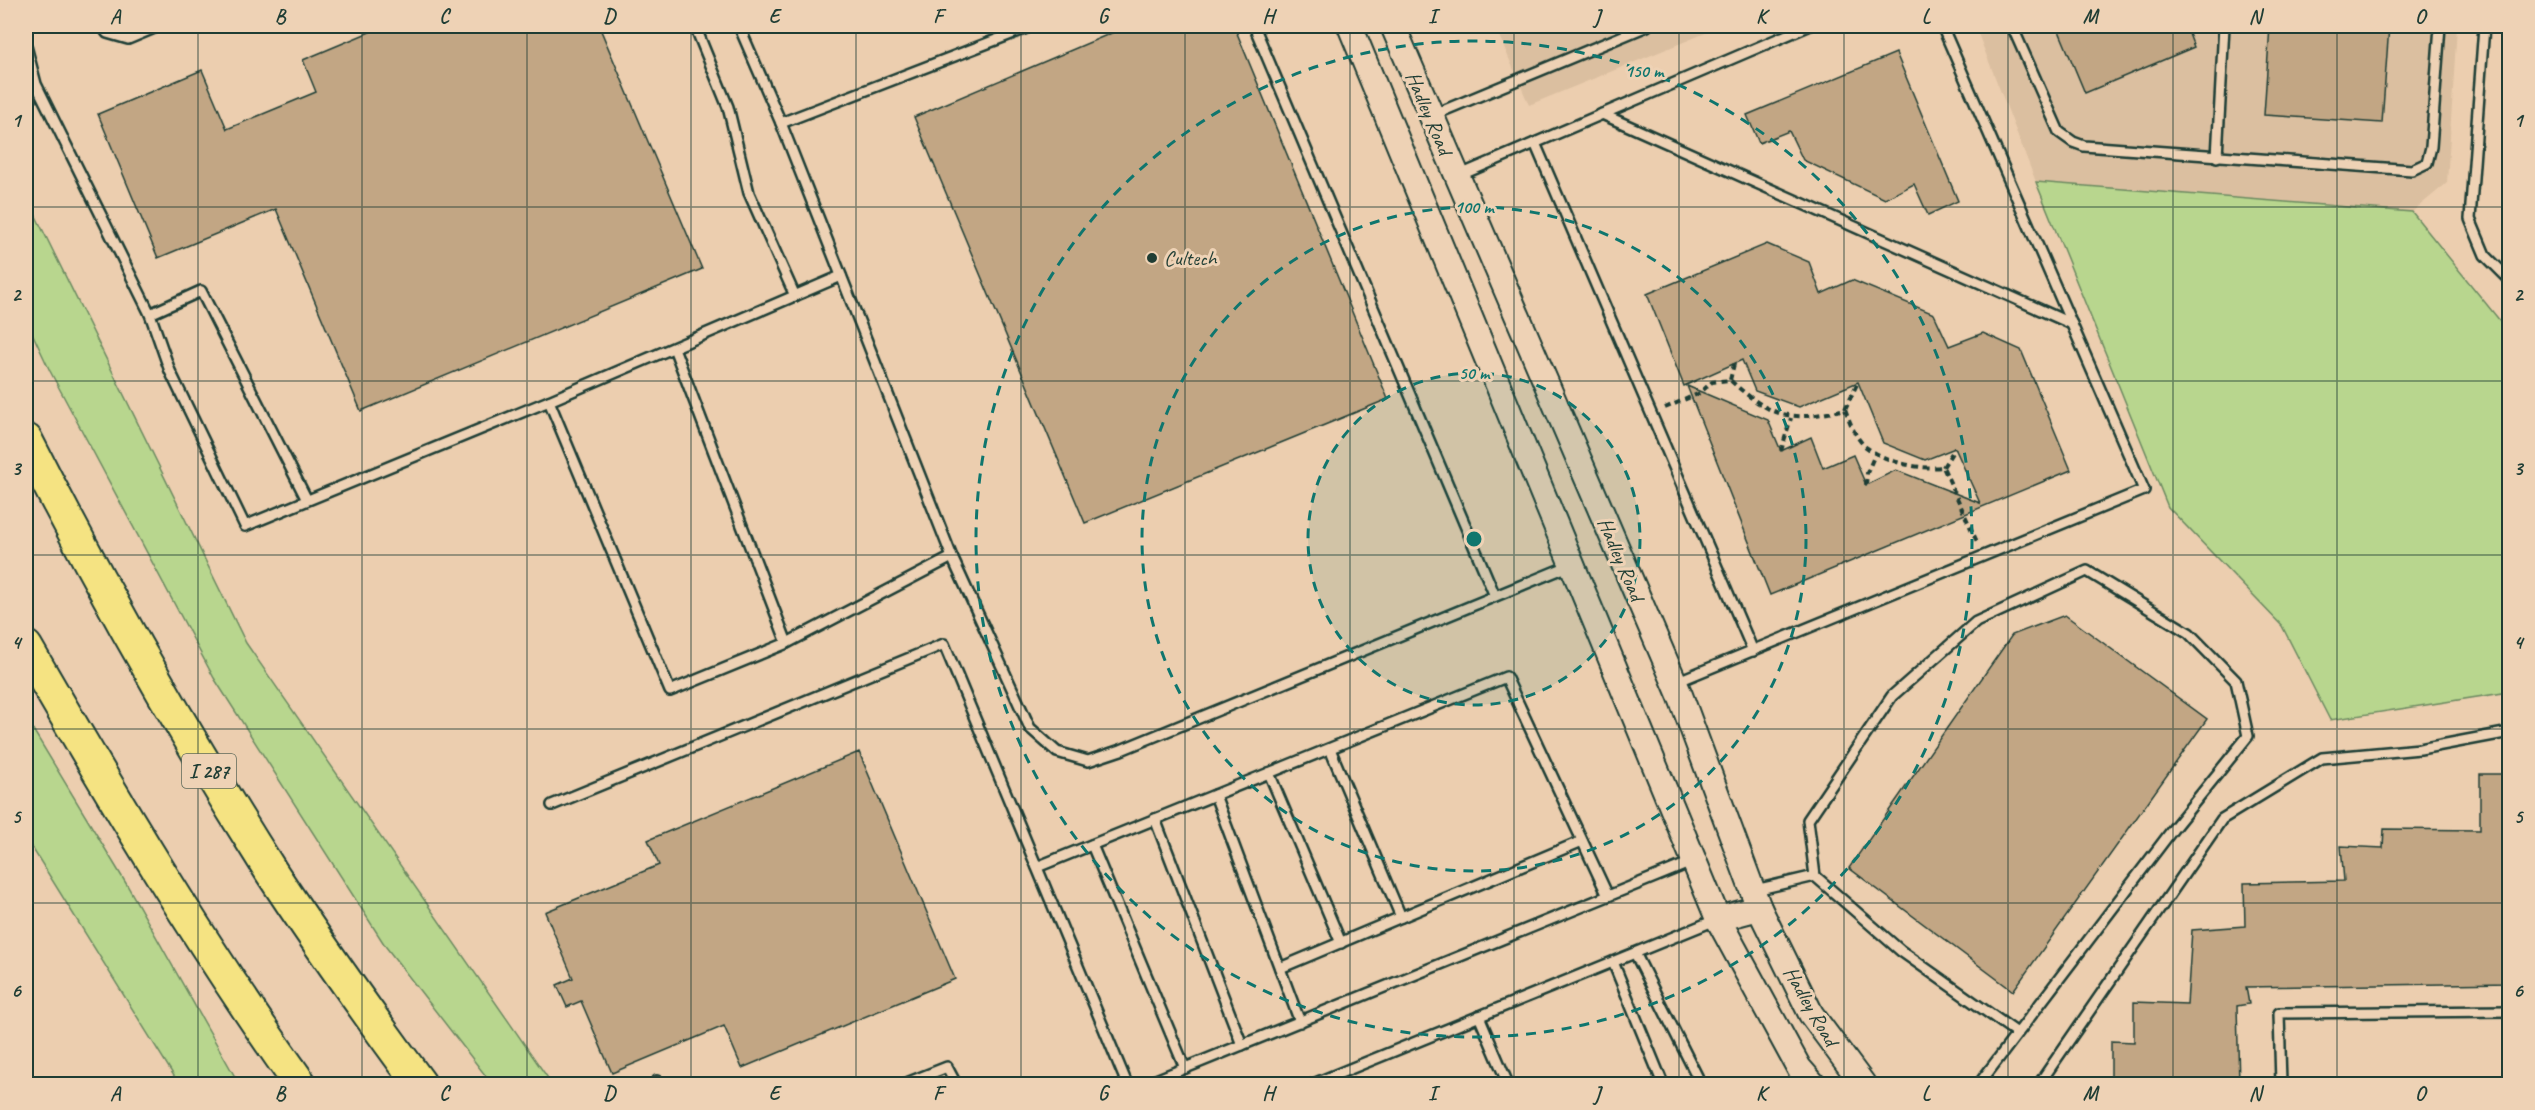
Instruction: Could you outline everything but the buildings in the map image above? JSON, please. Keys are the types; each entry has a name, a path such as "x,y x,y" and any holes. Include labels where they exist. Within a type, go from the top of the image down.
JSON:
{"highway":[{"name":"I 287","path":"26,440 77,541 217,783 273,874 361,1003 420,1084"},
{"path":"26,648 153,862 262,1031 300,1084"}],"main road":[{"name":"Hadley Road","path":"1350,26 1718,919 1799,1068 1813,1084"},
{"name":"Hadley Road","path":"1393,26 1674,683 1756,899 1811,1014 1863,1084"},
{"path":"1718,919 1756,899"}],"lane":[{"path":"102,26 107,33 128,39 159,26"},
{"path":"695,26 728,107 749,193 795,296"},
{"path":"739,26 781,123 952,557 1030,728 1057,752 1088,761 1121,750 1572,564"},
{"path":"781,123 1032,26"},
{"path":"1254,26 1495,596"},
{"path":"1431,116 1647,26"},
{"path":"1457,176 1808,26"},
{"path":"1674,683 2144,490 1942,26"},
{"path":"2012,26 2059,132 2073,142 2084,146 2412,170 2427,163 2431,147 2440,26"},
{"path":"2217,157 2224,26"},
{"path":"2484,26 2469,219 2485,255 2510,280"},
{"path":"26,45 36,84 150,314 170,371 245,526 549,401 841,276"},
{"path":"1602,114 2072,324"},
{"path":"1534,143 1753,651"},
{"path":"150,314 201,291 308,500"},
{"path":"674,348 787,643"},
{"path":"549,401 670,691 787,643 952,557"},
{"path":"1979,1084 2173,829 2248,736 2236,681 2189,633 2087,571 1976,622 1892,696 1808,820 1815,876 1901,951 2017,1033"},
{"path":"552,805 944,644 1128,1084"},
{"path":"1037,867 1506,677 1608,896"},
{"path":"2039,1084 2222,819 2322,758 2420,749 2510,732"},
{"path":"1330,748 1401,917"},
{"path":"1269,773 1341,943"},
{"path":"1215,795 1300,1022"},
{"path":"1155,819 1242,1045"},
{"path":"1280,968 1582,841"},
{"path":"1092,845 1185,1068"},
{"path":"1146,1084 1694,861"},
{"path":"1756,899 1815,876"},
{"path":"1313,1084 1718,919"},
{"path":"1635,953 1701,1084"},
{"path":"1613,962 1663,1084"},
{"path":"2281,1084 2279,1014 2510,1011"},
{"path":"1479,1016 1509,1084"},
{"path":"904,1084 947,1066 956,1084"}],"path":[{"path":"1730,380 1734,364"},
{"path":"1651,414 1700,393 1712,382 1730,380 1766,409 1791,418 1817,417 1845,410"},
{"path":"1858,381 1845,410 1851,426 1865,446 1900,463 1930,468 1943,467"},
{"path":"1781,451 1791,418"},
{"path":"1943,467 1955,448"},
{"path":"1866,485 1868,472 1876,452"},
{"path":"1943,467 1983,556"}],"shaded area":[{"path":"1495,26 1723,26 1529,105"},
{"path":"1975,26 2457,26 2447,183 2412,212 2036,182"}],"green space":[{"path":"2036,182 2412,212 2509,332 2509,692 2330,720 2282,626 2168,507"},
{"path":"26,196 246,643 552,1084 492,1084 386,947 214,678 50,371 26,320"},
{"path":"26,718 127,885 239,1084 179,1084 26,838"}],"place":[{"name":"Cultech","path":"1152,258"}]}
